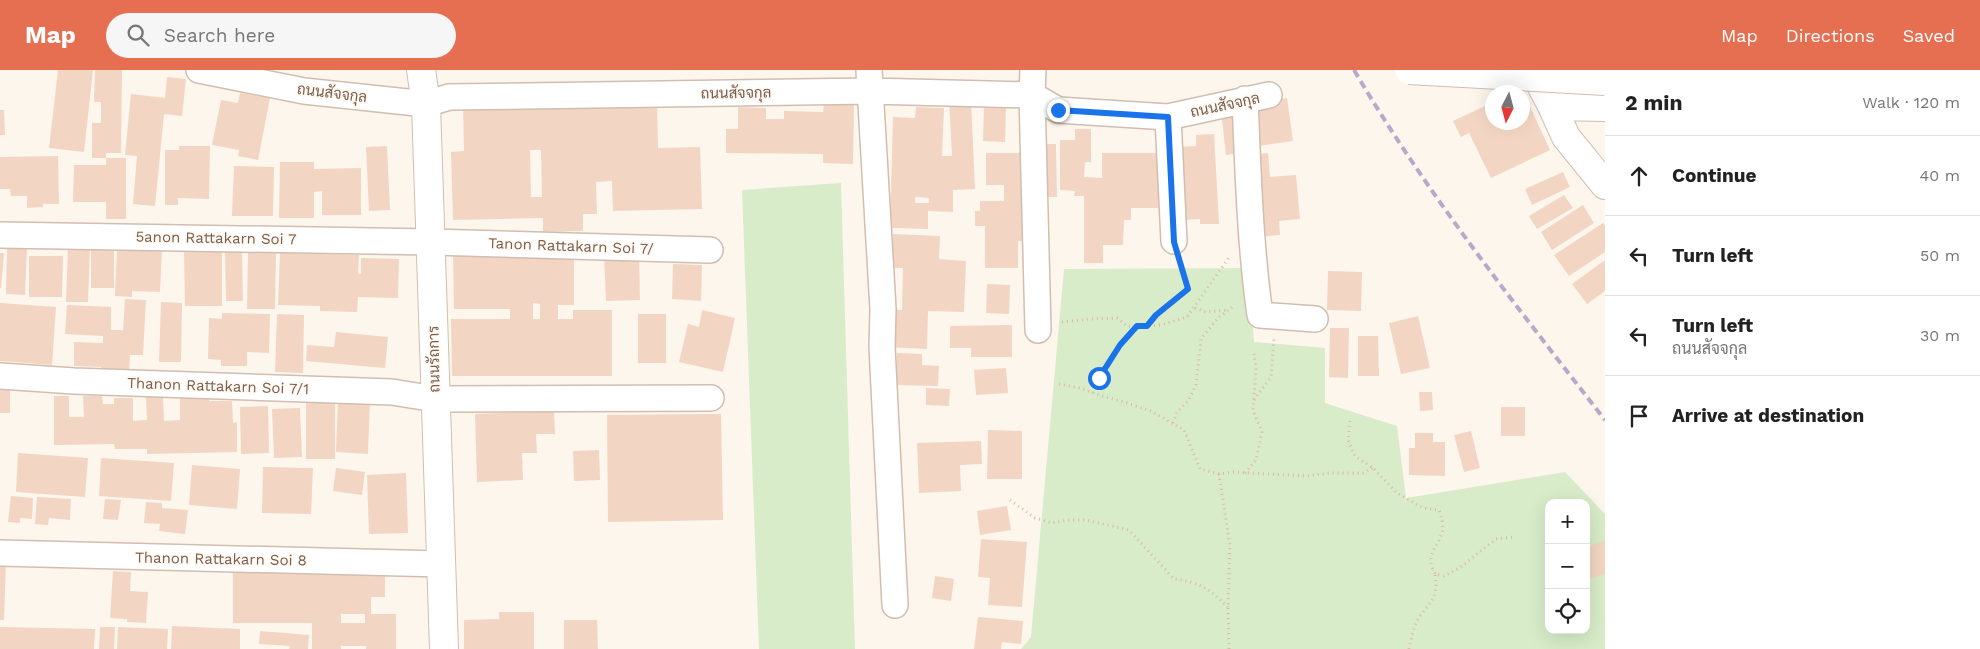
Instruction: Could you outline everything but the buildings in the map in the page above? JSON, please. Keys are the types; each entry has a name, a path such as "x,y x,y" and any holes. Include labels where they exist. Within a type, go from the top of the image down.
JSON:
{"street":[{"name":"ถนนสัจจกุล","path":"199,70 304,91 426,104 449,97 869,80 1032,95 1058,110 1168,117 1270,96"},
{"name":"ถนนรัถการ","path":"421,70 426,104 432,242 435,399 444,649"},
{"path":"1034,70 1032,95 1038,330"},
{"path":"1409,70 1605,81"},
{"path":"1532,70 1552,106 1566,137 1605,185"},
{"path":"869,80 883,309 882,347 895,605"},
{"path":"1245,100 1248,196 1260,315 1315,319"},
{"path":"1552,106 1605,107"},
{"path":"1168,117 1174,242"},
{"name":"5anon Rattakarn Soi 7","path":"0,235 432,242"},
{"name":"Tanon Rattakarn Soi 7/","path":"432,242 710,250"},
{"name":"Thanon Rattakarn Soi 7/1","path":"0,376 74,381 392,392 435,399 711,398"},
{"name":"Thanon Rattakarn Soi 8","path":"0,553 441,564"}],"path":[{"path":"1147,326 1156,315 1188,289 1174,242"},
{"path":"1038,330 1068,320 1117,318 1126,326 1147,326 1161,325 1187,317 1231,253"},
{"path":"1173,423 1177,412 1188,401 1196,385 1201,339 1218,318 1243,300 1255,278"},
{"path":"1195,308 1206,312 1229,310 1260,315 1274,334 1274,358 1271,377 1254,400"},
{"path":"1093,392 1099,378 1120,345 1137,326"},
{"path":"1244,473 1256,460 1262,432 1254,410 1256,368 1254,354"},
{"path":"1059,384 1080,388 1151,411 1173,423 1184,430 1200,469 1219,474 1233,472 1306,476 1331,473 1363,473 1374,468"},
{"path":"1350,421 1348,440 1355,456 1374,468 1397,493 1424,508 1439,510 1442,519 1442,536 1435,548 1431,563 1437,587 1432,602 1417,622 1409,649"},
{"path":"1219,474 1230,546 1229,649"},
{"path":"1010,500 1035,518 1052,523 1068,520 1086,520 1129,530 1174,579 1192,581 1210,591 1228,607"},
{"path":"1435,574 1444,576 1458,569 1496,539 1513,537"}],"green space":[{"path":"841,183 855,649 759,649 742,190"},
{"path":"1249,268 1254,342 1325,348 1325,403 1397,426 1406,498 1565,472 1605,514 1605,649 1021,649 1031,637 1064,269"}],"railway":[{"path":"1354,70 1382,116 1442,205 1506,292 1605,420"}],"route":[{"path":"1058,110 1168,117 1174,242 1188,289 1156,315 1147,326 1137,326 1132,334 1120,345 1099,378"}]}
